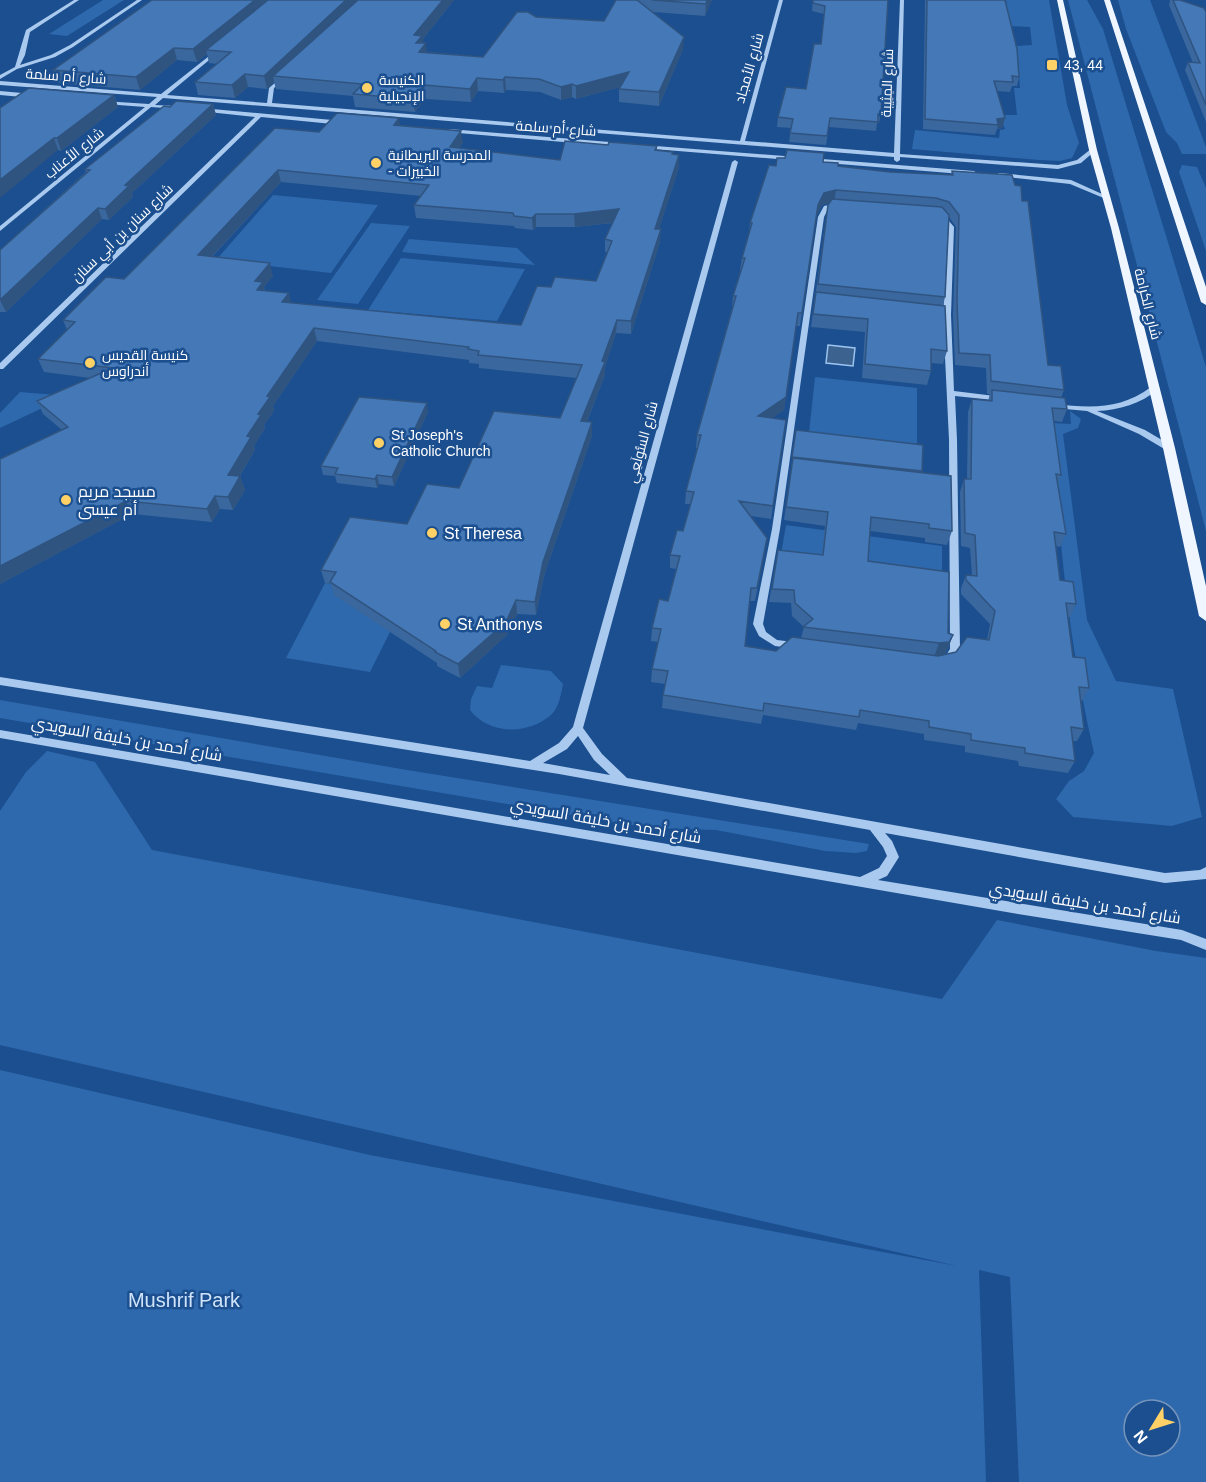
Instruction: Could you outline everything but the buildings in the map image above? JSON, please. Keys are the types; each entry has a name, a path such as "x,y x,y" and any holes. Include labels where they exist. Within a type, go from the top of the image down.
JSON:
{"main road":[{"name":"شارع الكرامة","path":"1060,0 1093,150 1108,198 1169,448 1206,616"},
{"path":"1107,0 1206,302"}],"street":[{"path":"17,66 26,49 25,38 28,31 77,0"},
{"path":"0,77 17,66 67,48 140,0"},
{"name":"شارع الأمجاد","path":"742,143 781,0"},
{"name":"شارع المِثِيبة","path":"897,166 902,0"},
{"name":"شارع الأعناب","path":"0,229 227,43"},
{"path":"269,104 272,88 288,73"},
{"name":"شارع أم سلمة","path":"0,83 1052,167 1070,166 1083,162 1093,150"},
{"name":"شارع أم سلمة","path":"0,93 35,96"},
{"name":"شارع أم سلمة","path":"93,101 184,109"},
{"path":"195,110 352,123"},
{"name":"شارع سنان بن أبي سنان","path":"0,367 260,115"},
{"name":"شارع أم سلمة","path":"444,131 978,173"},
{"path":"718,152 735,162 760,156"},
{"name":"شارع السُّولَعِي","path":"530,765 554,754 578,729 735,162"},
{"path":"990,174 1071,182 1108,198"},
{"path":"826,207 933,214 942,216 951,227 947,315 952,393 955,649 948,660 934,663 775,643 762,634 758,624 785,466 809,301 821,216 826,207"},
{"path":"809,301 820,302"},
{"path":"936,314 947,315"},
{"path":"1039,404 1085,409 1129,405 1143,399 1154,389"},
{"path":"952,393 1017,401"},
{"path":"1085,409 1142,432 1169,448"},
{"path":"785,466 796,467"},
{"path":"942,483 953,484"},
{"path":"0,681 530,765 1165,878 1206,872"},
{"path":"578,729 598,757 626,782"},
{"name":"شارع أحمد بن خليفة السويدي","path":"0,734 1018,909 1182,935 1206,945"},
{"path":"862,881 883,872 893,857 888,844 873,826"}],"green space":[{"path":"103,0 124,0 67,36 49,34"},
{"path":"1006,0 1049,0 1067,105 1079,143 1072,158 1060,161 1039,160 912,149 915,130 999,138 1000,130 1005,129 999,115 1017,115 1014,88 1020,88 1017,46 1032,45 1030,27 1009,26"},
{"path":"1068,0 1087,0 1103,29 1206,367 1206,531"},
{"path":"1118,0 1150,0 1206,147 1206,154 1182,154 1177,143 1166,132 1126,29"},
{"path":"1182,165 1197,167 1206,188 1206,251 1179,172"},
{"path":"273,195 378,205 331,273 216,260"},
{"path":"371,223 410,226 358,304 317,300"},
{"path":"409,239 517,248 535,265 402,252"},
{"path":"401,258 525,269 497,321 368,310"},
{"path":"815,377 917,388 917,446 809,433"},
{"path":"20,392 68,396 0,428 0,413"},
{"path":"1070,411 1081,419 1078,428 1063,434 1087,620 1116,681 1173,689 1202,817 1172,826 1073,817 1056,799 1069,781 1084,771 1094,753 1071,630 1061,548 1052,423 1071,424"},
{"path":"786,525 942,546 942,583 780,560"},
{"path":"325,583 339,586 390,632 370,672 286,658"},
{"path":"501,665 551,671 563,684 554,712 542,722 520,729 498,728 478,718 470,710 471,699 477,686 492,688"},
{"path":"0,700 407,770 869,844 867,851 856,853 825,851 716,830 654,828 613,822 0,718"},
{"name":"Mushrif Park","path":"47,751 95,762 152,850 942,999 997,920 1156,951 1206,958 1206,1482 1019,1482 1010,1277 979,1270 986,1482 0,1482 0,1070 370,1155 957,1266 0,1045 0,811 26,772"}],"shaded area":[{"path":"828,345 855,348 853,366 826,363"}],"place":[{"name":"43, 44","path":"1052,65"},
{"name":"الكنيسة الإنجيلية","path":"367,88"},
{"name":"المدرسة البريطانية - الخبيرات","path":"376,163"},
{"name":"كنيسة القديس أندراوس","path":"90,363"},
{"name":"St Joseph's Catholic Church","path":"379,443"},
{"name":"مسجد مريم أم عيسى","path":"66,500"},
{"name":"St Theresa","path":"432,533"},
{"name":"St Anthonys","path":"445,624"}]}
